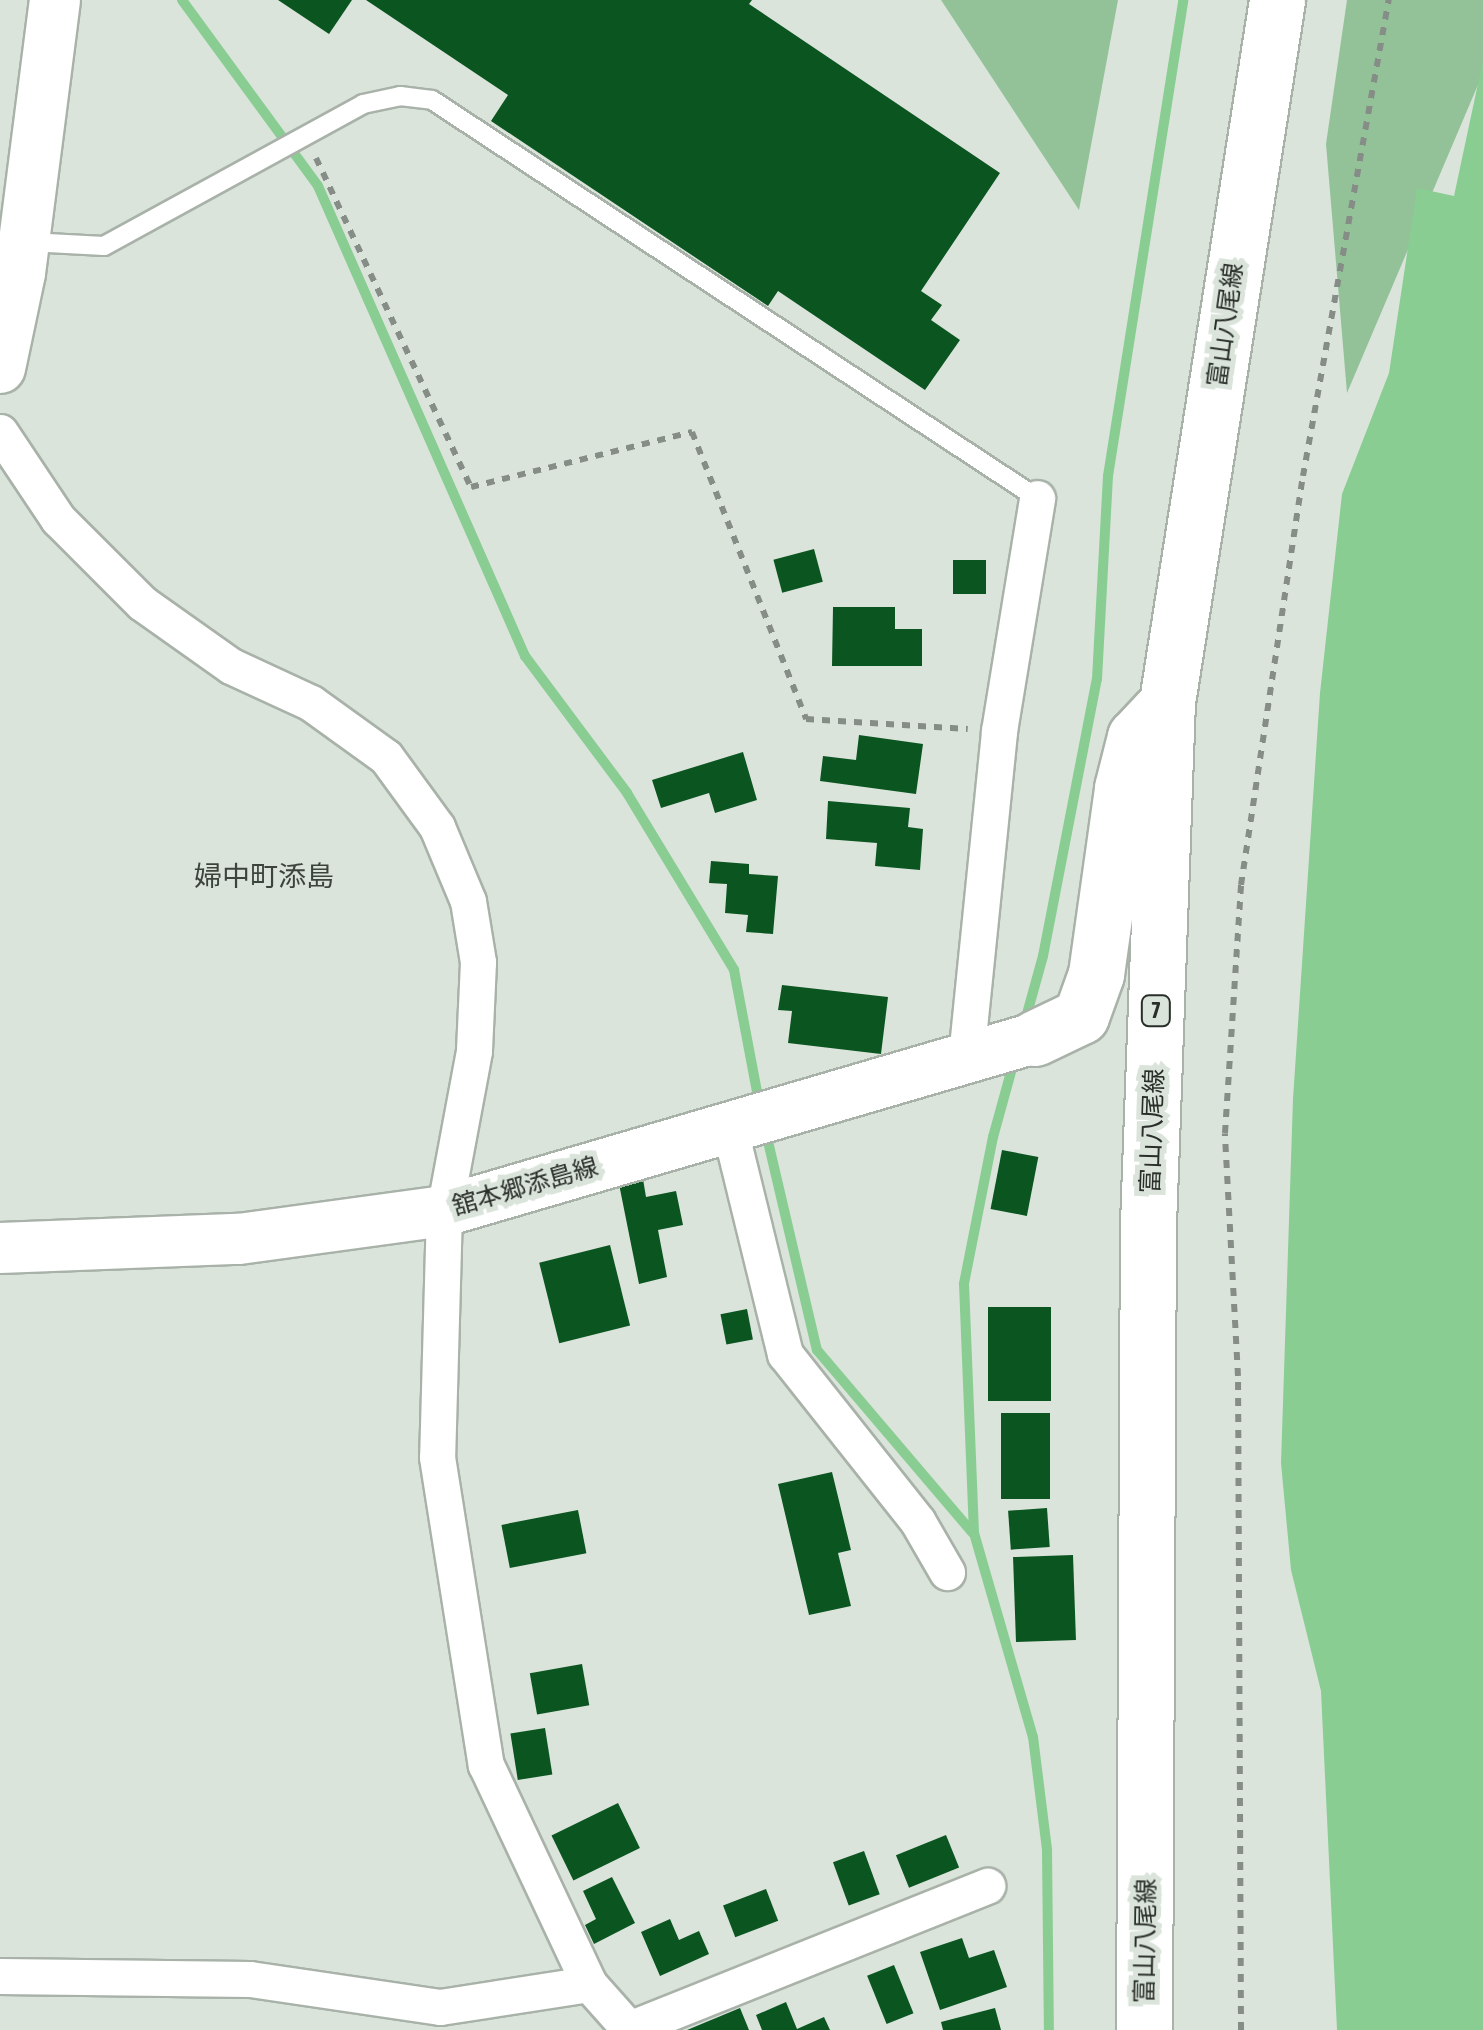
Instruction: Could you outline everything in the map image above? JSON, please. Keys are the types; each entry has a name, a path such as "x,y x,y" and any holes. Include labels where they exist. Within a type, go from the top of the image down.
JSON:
{"main road":[{"path":"0,368 24,242 55,0"},
{"name":"富山八尾線","path":"1144,2030 1148,1224 1167,702 1277,0"},
{"path":"1005,1046 1081,1016 1096,974 1122,788 1135,737 1167,702"},
{"name":"舘本郷添島線","path":"0,1248 240,1239 444,1211 1005,1046"}],"street":[{"path":"0,432 58,519 142,603 231,666 310,703 386,757 437,828 468,902 478,962 474,1051 444,1211 437,1457 486,1764 589,1984 630,2029 987,1886"},
{"path":"1005,1046 999,731 1037,498"},
{"path":"730,1126 785,1354 918,1522 947,1572"},
{"path":"0,1976 250,1979 440,2006 589,1984"}],"lane":[{"path":"24,242 104,246 363,104 400,96 432,100 1037,498"}],"path":[{"path":"1241,2030 1238,1376 1225,1133 1242,885 1303,476 1389,0"},
{"path":"306,136 471,487 692,432 806,719 999,731"}],"shaded area":[{"path":"941,0 1118,0 1079,210"},
{"path":"1347,0 1483,0 1483,73 1347,393 1326,144"},
{"path":"1483,60 1483,2030 1337,2030 1321,1691 1291,1570 1281,1463 1293,1099 1320,693 1342,494 1389,373 1417,188 1454,196"}],"building":[{"path":"278,0 352,0 329,34"},
{"path":"366,0 752,0 749,4 1000,173 921,291 942,305 931,320 960,340 925,390 778,291 768,306 491,121 508,95"},
{"path":"814,549 823,582 782,593 773,560"},
{"path":"953,560 986,560 986,594 953,594"},
{"path":"833,607 895,607 895,629 922,629 922,666 832,666"},
{"path":"859,735 923,744 916,794 820,781 823,756 856,760"},
{"path":"743,752 757,800 715,813 709,793 661,808 652,780"},
{"path":"828,801 910,808 908,827 923,829 920,870 875,866 877,843 826,839"},
{"path":"711,861 749,864 749,874 778,876 773,934 746,932 748,915 725,913 727,884 709,883"},
{"path":"782,985 888,997 881,1054 788,1043 792,1011 778,1010"},
{"path":"1002,1150 1038,1157 1027,1216 991,1209"},
{"path":"643,1179 646,1197 676,1191 683,1225 658,1230 667,1277 639,1284 619,1184"},
{"path":"610,1245 630,1326 559,1343 539,1263"},
{"path":"988,1307 1051,1307 1051,1401 988,1401"},
{"path":"747,1309 753,1339 726,1345 720,1314"},
{"path":"1001,1413 1050,1413 1050,1499 1001,1499"},
{"path":"832,1472 851,1550 838,1553 851,1606 809,1615 778,1484"},
{"path":"1047,1508 1050,1547 1011,1550 1008,1511"},
{"path":"578,1510 586,1553 510,1568 501,1525"},
{"path":"1073,1555 1076,1640 1016,1642 1013,1557"},
{"path":"582,1664 589,1705 537,1715 530,1673"},
{"path":"545,1728 552,1774 518,1780 510,1733"},
{"path":"618,1803 640,1848 573,1880 551,1835"},
{"path":"946,1835 959,1867 909,1888 896,1855"},
{"path":"864,1851 880,1894 849,1906 833,1862"},
{"path":"612,1877 635,1923 594,1944 585,1925 596,1919 583,1891"},
{"path":"766,1889 778,1921 735,1937 723,1905"},
{"path":"670,1919 679,1940 699,1931 709,1954 660,1976 641,1932"},
{"path":"962,1938 969,1958 994,1950 1007,1987 940,2010 920,1952"},
{"path":"894,1965 913,2013 887,2024 867,1976"},
{"path":"786,2002 797,2029 824,2017 830,2030 762,2030 756,2015"},
{"path":"740,2008 749,2030 687,2030"},
{"path":"995,2008 1001,2030 943,2030 941,2022"}],"waterway":[{"path":"182,0 318,186 525,656 627,793 734,970 760,1107"},
{"path":"1025,1021 1043,956 1097,679 1108,476 1183,0"},
{"path":"1014,1061 993,1137 964,1284 974,1533 1033,1737 1047,1850 1049,2030"},
{"path":"766,1133 817,1350 973,1533"}],"district":[{"name":"婦中町添島","path":"264,876"}]}
